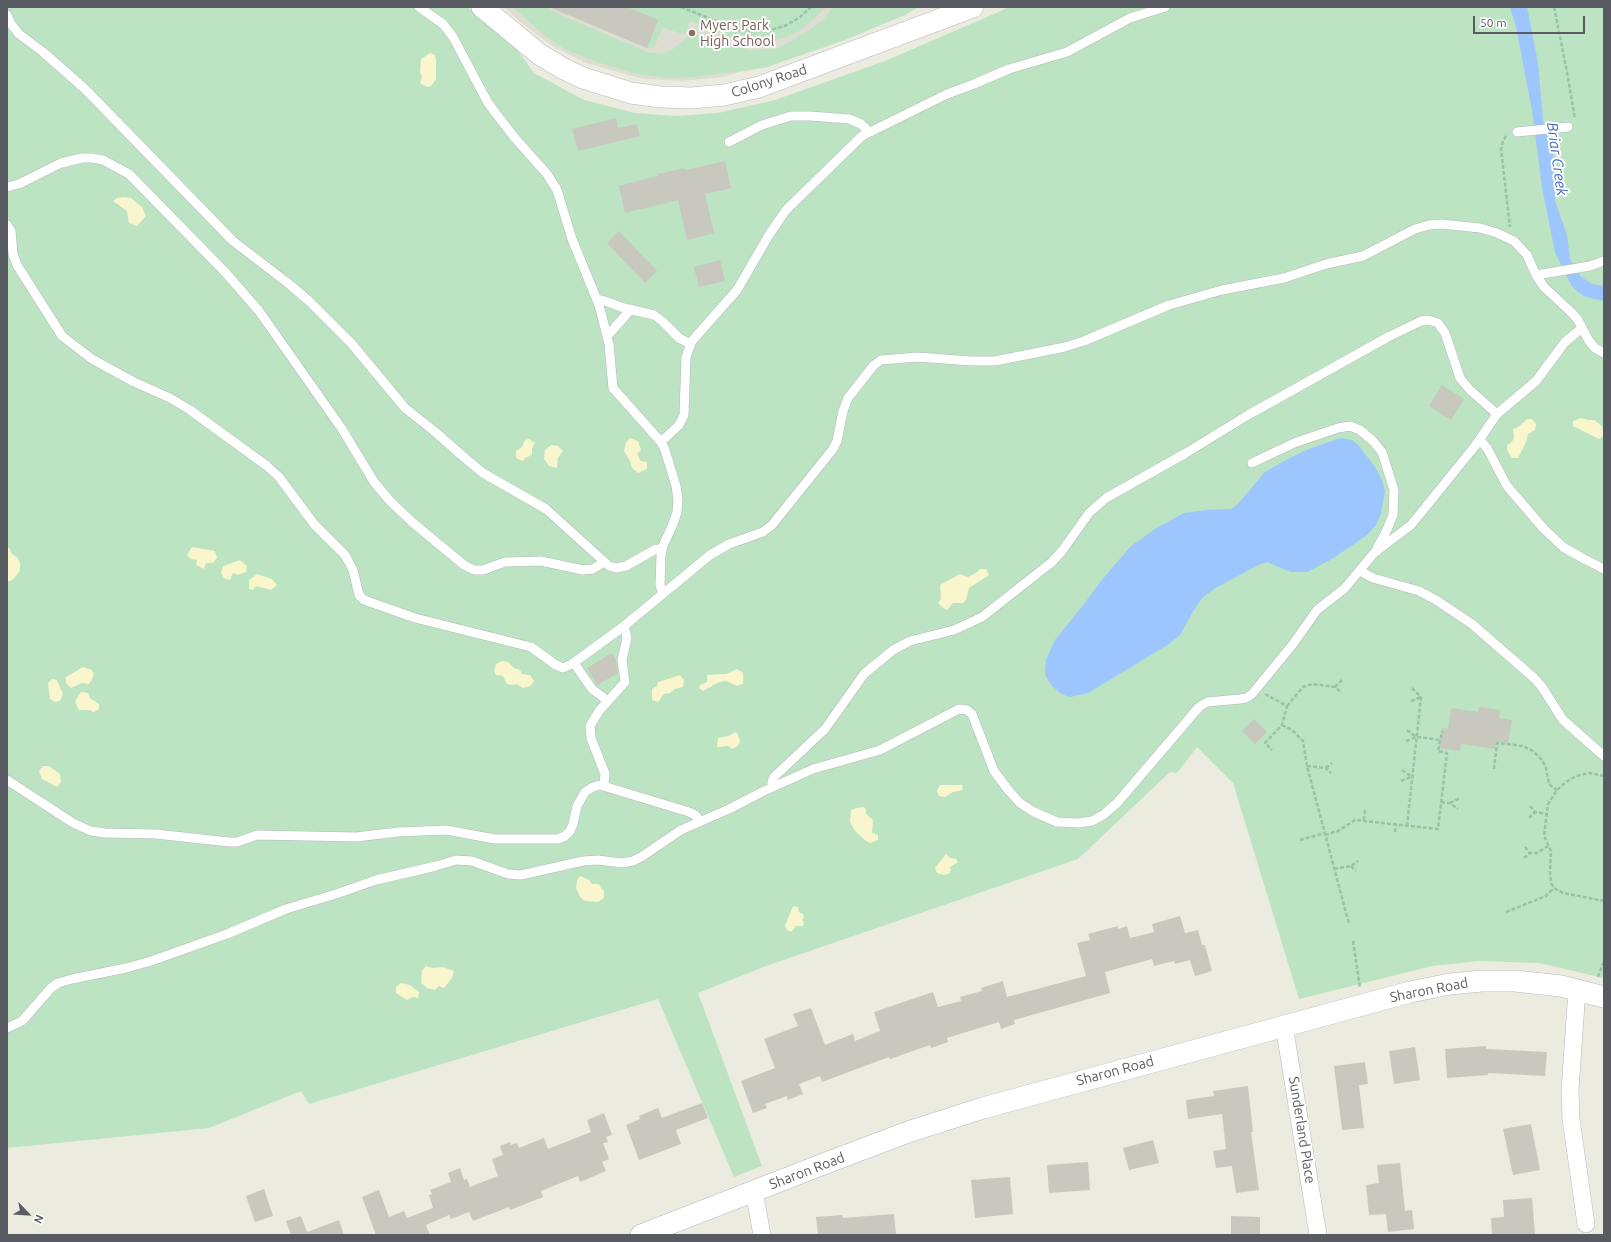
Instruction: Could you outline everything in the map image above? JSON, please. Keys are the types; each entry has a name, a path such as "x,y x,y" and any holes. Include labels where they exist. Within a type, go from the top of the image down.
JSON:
{"street":[{"name":"Colony Road","path":"482,7 526,44 551,62 572,74 595,83 631,93 678,98 724,95 759,87 958,11 973,7"},
{"name":"Sharon Road","path":"641,1235 908,1132 983,1108 1410,992 1450,984 1515,980 1561,986 1604,997"},
{"path":"1577,990 1570,1090 1571,1119 1586,1224"},
{"name":"Sunderland Place","path":"1284,1025 1318,1235"},
{"path":"754,1191 762,1235"}],"lane":[{"path":"419,7 443,24 454,37 488,103 556,186 572,239 597,300 607,335 612,385 614,391 661,442 671,470 678,500 675,518 662,550 660,585 663,594"},
{"path":"661,442 679,425 684,415 686,357 690,344 737,290 766,240 786,210 862,136 947,94 1009,69 1067,52 1130,18 1165,7"},
{"path":"7,15 11,24 19,34 43,52 85,89 226,234 289,284 321,313 355,348 405,408 479,470 551,512 604,562 612,567 620,568 633,563 656,549 662,550"},
{"path":"729,142 762,125 791,116 849,119 861,124 869,132"},
{"path":"1517,132 1568,127"},
{"path":"7,187 19,184 61,163 82,158 92,158 107,162 135,180 225,272 259,311 342,429 374,482 390,502 464,565 474,570 483,570 505,562 540,561 583,570 593,569 604,562"},
{"path":"7,225 11,232 13,254 17,265 62,336 96,361 134,382 170,398 190,410 267,466 282,481 314,524 345,555 353,570 359,595 364,600 415,618 531,647 561,668 565,668 574,663 624,626 710,555 729,544 763,532 772,525 832,449 837,440 846,402 863,378 878,361 891,358 917,357 971,361 995,361 1064,347 1084,341 1149,312 1185,300 1240,286 1284,278 1326,264 1363,256 1415,229 1429,225 1448,224 1490,231 1514,241 1525,251 1536,275 1548,292 1576,317 1592,345 1604,353"},
{"path":"1536,275 1590,266 1604,261"},
{"path":"597,300 605,300 630,310 647,313 659,318 679,338 690,344"},
{"path":"607,335 630,310"},
{"path":"772,787 774,777 825,729 864,674 889,653 910,641 954,630 982,617 1052,562 1062,551 1089,513 1106,498 1186,453 1248,415 1388,337 1421,321 1428,320 1438,323 1445,333 1460,378 1497,414"},
{"path":"7,1028 22,1021 51,988 58,983 151,961 227,934 298,905 376,880 456,860 472,861 508,874 521,876 572,863 591,860 618,863 629,862 641,857 669,837 700,821 730,809 772,787 813,769 880,750 956,710 964,709 971,712 974,716 994,771 1015,798 1034,812 1052,820 1062,823 1088,822 1103,815 1117,803 1199,707 1207,702 1246,698 1256,689 1317,610 1345,588 1377,551 1411,525 1480,440 1497,414 1536,381 1565,342 1582,328"},
{"path":"1252,464 1288,446 1338,428 1350,426 1360,430 1373,441 1382,452 1394,490 1392,515 1377,551"},
{"path":"1480,440 1487,448 1507,486 1543,528 1563,547 1584,560 1604,569"},
{"path":"1360,571 1373,578 1419,591 1436,600 1472,624 1529,673 1542,687 1563,720 1604,756"},
{"path":"604,786 605,774 592,744 590,729 593,718 625,682 622,660 627,638 624,626"},
{"path":"574,663 592,689 608,701"},
{"path":"7,780 73,822 91,831 105,833 156,834 234,842 257,836 356,837 398,832 446,830 495,839 558,839 570,831 579,802 585,792 596,786 604,786 690,812 700,821"}],"path":[{"path":"680,7 738,30 754,31 771,30 787,25 800,17 811,7"},
{"path":"1554,7 1575,120 1574,125 1568,127"},
{"path":"1506,237 1511,223 1501,149 1508,133 1517,132"},
{"path":"1335,687 1342,680"},
{"path":"1272,750 1265,743 1282,725 1287,706 1303,687 1312,684 1335,687 1341,692"},
{"path":"1412,688 1421,697"},
{"path":"1256,689 1287,706"},
{"path":"1411,701 1421,697"},
{"path":"1406,826 1421,697"},
{"path":"1282,725 1292,730 1303,741 1307,766 1349,924"},
{"path":"1407,730 1417,737"},
{"path":"1300,840 1338,831 1355,820 1438,829 1447,753 1438,751 1442,731"},
{"path":"1406,741 1417,737 1440,740"},
{"path":"1494,768 1498,743 1523,746 1533,751 1542,760 1546,768 1549,784 1557,790"},
{"path":"1326,768 1332,762"},
{"path":"1307,766 1326,768 1331,773"},
{"path":"1402,770 1412,777"},
{"path":"1604,776 1590,773 1576,776 1557,790 1548,804 1544,836 1551,852 1550,872 1551,883 1554,888 1563,893 1604,901"},
{"path":"1401,781 1412,777"},
{"path":"1450,803 1460,798"},
{"path":"1441,802 1450,803 1458,809"},
{"path":"1530,806 1535,812 1547,814"},
{"path":"1364,820 1365,809"},
{"path":"1529,818 1535,812"},
{"path":"1395,832 1396,824"},
{"path":"1524,858 1530,853 1537,853 1548,846"},
{"path":"1525,847 1530,853"},
{"path":"1334,869 1351,866 1358,861"},
{"path":"1351,866 1356,871"},
{"path":"1506,912 1546,896 1554,888"},
{"path":"1353,941 1362,1004"}],"shaded area":[{"name":"Myers Park High School","path":"504,7 916,7 760,67 722,77 682,81 643,79 586,63 551,45 519,21"}],"green space":[{"path":"7,7 468,7 518,51 534,73 584,100 635,113 676,116 718,113 775,100 885,61 1008,7 1604,7 1604,978 1539,963 1479,961 1432,966 1299,999 1233,783 1197,747 1177,773 1170,772 1078,859 766,966 698,993 762,1166 734,1177 658,999 309,1104 301,1091 209,1128 7,1148"},
{"path":"513,7 547,7 556,13 647,52 661,54 672,50 689,36 696,35 727,45 750,50 775,49 808,31 823,20 833,7 919,7 905,15 845,40 764,68 695,77 669,78 637,74 594,61 565,49 545,36"},
{"path":"550,7 825,7 815,18 799,31 784,38 766,42 742,41 690,21 684,35 663,27 654,47 647,48"}],"sand":[{"path":"430,53 435,55 436,79 431,86 427,87 420,83 422,76 420,72 421,59"},
{"path":"117,198 131,198 142,207 146,216 137,226 129,223 127,211 113,201"},
{"path":"1581,418 1594,420 1602,426 1604,436 1599,439 1573,426 1573,421"},
{"path":"1527,419 1532,419 1536,424 1535,430 1528,434 1526,442 1518,458 1512,458 1507,450 1507,445 1511,443 1514,438 1513,429 1517,428"},
{"path":"630,438 638,441 641,450 637,454 641,461 647,462 647,469 638,473 632,468 624,451 626,442"},
{"path":"529,439 535,443 532,448 532,455 525,458 523,461 516,458 516,451 522,447 525,440"},
{"path":"551,445 558,446 563,451 558,458 557,468 549,466 544,459 545,450"},
{"path":"7,546 11,553 18,558 20,570 12,580 7,582"},
{"path":"192,547 215,551 217,558 213,563 206,563 204,569 196,565 197,560 191,559 187,555"},
{"path":"240,560 247,566 246,572 238,575 233,573 230,580 224,578 221,573 223,566"},
{"path":"980,569 986,569 989,575 969,588 966,600 963,603 953,603 947,610 938,603 941,599 940,585 960,574 968,577"},
{"path":"257,574 272,579 277,585 271,590 256,586 253,590 249,589 249,580"},
{"path":"502,661 508,662 514,668 520,670 522,674 530,675 534,681 530,686 523,688 517,684 507,684 503,676 496,675 494,671 496,664"},
{"path":"83,667 92,670 94,674 92,679 89,684 82,683 71,688 66,683 66,677"},
{"path":"737,669 743,673 743,684 737,686 726,681 719,682 703,691 699,688 700,685 707,682 707,675 726,674"},
{"path":"680,675 684,680 683,687 664,694 658,702 652,700 652,689 657,686 658,682"},
{"path":"52,679 57,680 63,694 60,701 55,702 50,699 48,683"},
{"path":"81,692 88,693 90,698 99,704 99,709 94,712 89,710 79,710 75,702"},
{"path":"736,732 740,741 738,746 732,749 728,746 717,747 718,738 728,736"},
{"path":"43,766 49,766 60,774 61,782 57,787 42,779 39,771"},
{"path":"940,785 962,785 963,790 953,792 945,797 939,796 937,791"},
{"path":"863,807 866,809 866,814 873,820 872,833 878,835 878,840 870,843 855,831 850,822 851,810"},
{"path":"946,854 950,858 956,859 958,862 949,868 951,869 950,873 944,875 937,873 935,868"},
{"path":"580,876 589,880 592,884 599,884 604,891 604,898 598,902 585,901 580,897 576,888 577,881"},
{"path":"793,906 798,907 799,912 803,914 804,917 802,920 804,923 803,926 796,926 791,932 787,930 785,926"},
{"path":"426,966 433,968 443,967 454,971 452,978 444,988 439,986 435,990 427,988 421,983 422,971"},
{"path":"401,983 410,985 419,992 418,998 413,997 407,1000 396,993 396,987"}],"water":[{"path":"1510,7 1527,7 1538,63 1543,120 1553,153 1555,201 1567,235 1570,259 1581,277 1592,284 1604,286 1604,301 1586,297 1572,286 1555,252 1542,187 1532,110 1516,27"},
{"path":"1341,438 1352,440 1358,445 1376,468 1382,480 1385,491 1381,514 1376,525 1367,535 1332,559 1307,572 1291,572 1267,562 1256,566 1214,589 1203,597 1180,635 1169,644 1088,693 1070,697 1062,694 1052,686 1045,675 1046,660 1055,640 1101,581 1130,547 1155,529 1184,513 1231,509 1238,504 1265,472 1306,450"}],"building":[{"path":"549,7 627,7 658,20 647,48"},
{"path":"616,118 618,128 637,124 640,136 578,151 572,129"},
{"path":"725,161 731,188 705,194 714,233 687,240 678,200 625,213 619,186 658,176 658,174 684,168 685,170"},
{"path":"619,231 657,271 645,283 607,243"},
{"path":"720,260 725,281 699,287 694,267"},
{"path":"1442,385 1464,399 1451,420 1429,406"},
{"path":"612,653 616,660 618,673 597,685 587,668"},
{"path":"1479,707 1500,710 1499,718 1512,720 1508,744 1496,742 1495,749 1461,744 1460,751 1439,748 1442,728 1448,729 1451,708 1478,712"},
{"path":"1254,719 1267,732 1255,744 1242,731"},
{"path":"1180,916 1185,933 1198,930 1202,945 1205,945 1212,971 1195,976 1190,960 1175,964 1174,961 1154,966 1152,959 1105,972 1110,993 1014,1020 1015,1024 1001,1029 999,1022 947,1038 948,1042 931,1048 930,1045 890,1059 889,1057 822,1082 820,1076 799,1084 803,1094 788,1100 787,1096 765,1104 767,1108 753,1113 741,1081 775,1068 764,1039 798,1026 793,1014 811,1008 825,1045 853,1034 855,1041 880,1031 874,1012 933,992 938,1007 961,1001 960,997 982,991 981,988 1003,981 1007,997 1086,976 1077,943 1090,940 1088,934 1118,926 1118,929 1127,926 1130,938 1154,932 1152,924"},
{"path":"1486,1046 1486,1049 1547,1052 1545,1076 1488,1073 1488,1075 1447,1078 1445,1049"},
{"path":"1415,1047 1420,1080 1394,1084 1389,1051"},
{"path":"1365,1062 1368,1084 1359,1085 1364,1128 1342,1130 1334,1066"},
{"path":"1248,1086 1253,1132 1251,1132 1259,1190 1236,1193 1232,1166 1216,1168 1213,1151 1226,1149 1222,1114 1188,1119 1186,1100 1214,1096 1213,1091"},
{"path":"702,1103 708,1118 676,1130 681,1144 639,1160 626,1125 640,1119 639,1116 658,1108 662,1118"},
{"path":"604,1113 612,1135 606,1137 608,1142 603,1143 609,1159 602,1162 606,1171 580,1182 578,1176 541,1191 543,1197 510,1210 509,1207 473,1221 469,1212 451,1219 449,1215 426,1225 430,1235 376,1235 362,1197 379,1190 389,1217 404,1211 407,1218 433,1208 429,1195 432,1194 430,1190 451,1182 448,1173 460,1168 464,1180 467,1179 470,1187 498,1176 492,1159 503,1155 500,1146 510,1142 511,1145 517,1143 519,1148 544,1138 548,1149 591,1132 587,1120"},
{"path":"1531,1124 1540,1170 1513,1175 1503,1129"},
{"path":"1153,1140 1159,1163 1129,1170 1123,1148"},
{"path":"1088,1162 1090,1190 1049,1193 1047,1165"},
{"path":"1400,1163 1405,1211 1412,1210 1414,1229 1388,1232 1386,1214 1369,1215 1366,1185 1379,1183 1377,1165"},
{"path":"1010,1177 1013,1214 975,1218 971,1180"},
{"path":"264,1189 273,1216 255,1222 246,1196"},
{"path":"1532,1198 1535,1235 1492,1235 1491,1218 1504,1217 1503,1200"},
{"path":"894,1214 896,1235 818,1235 816,1217 842,1215 843,1218"},
{"path":"301,1216 307,1232 339,1220 344,1235 291,1235 286,1221"},
{"path":"1231,1216 1260,1217 1260,1235 1231,1235"}],"place":[{"name":"Myers Park High School","path":"692,33"}],"water label":[{"name":"Briar Creek","path":"1557,159"}]}
